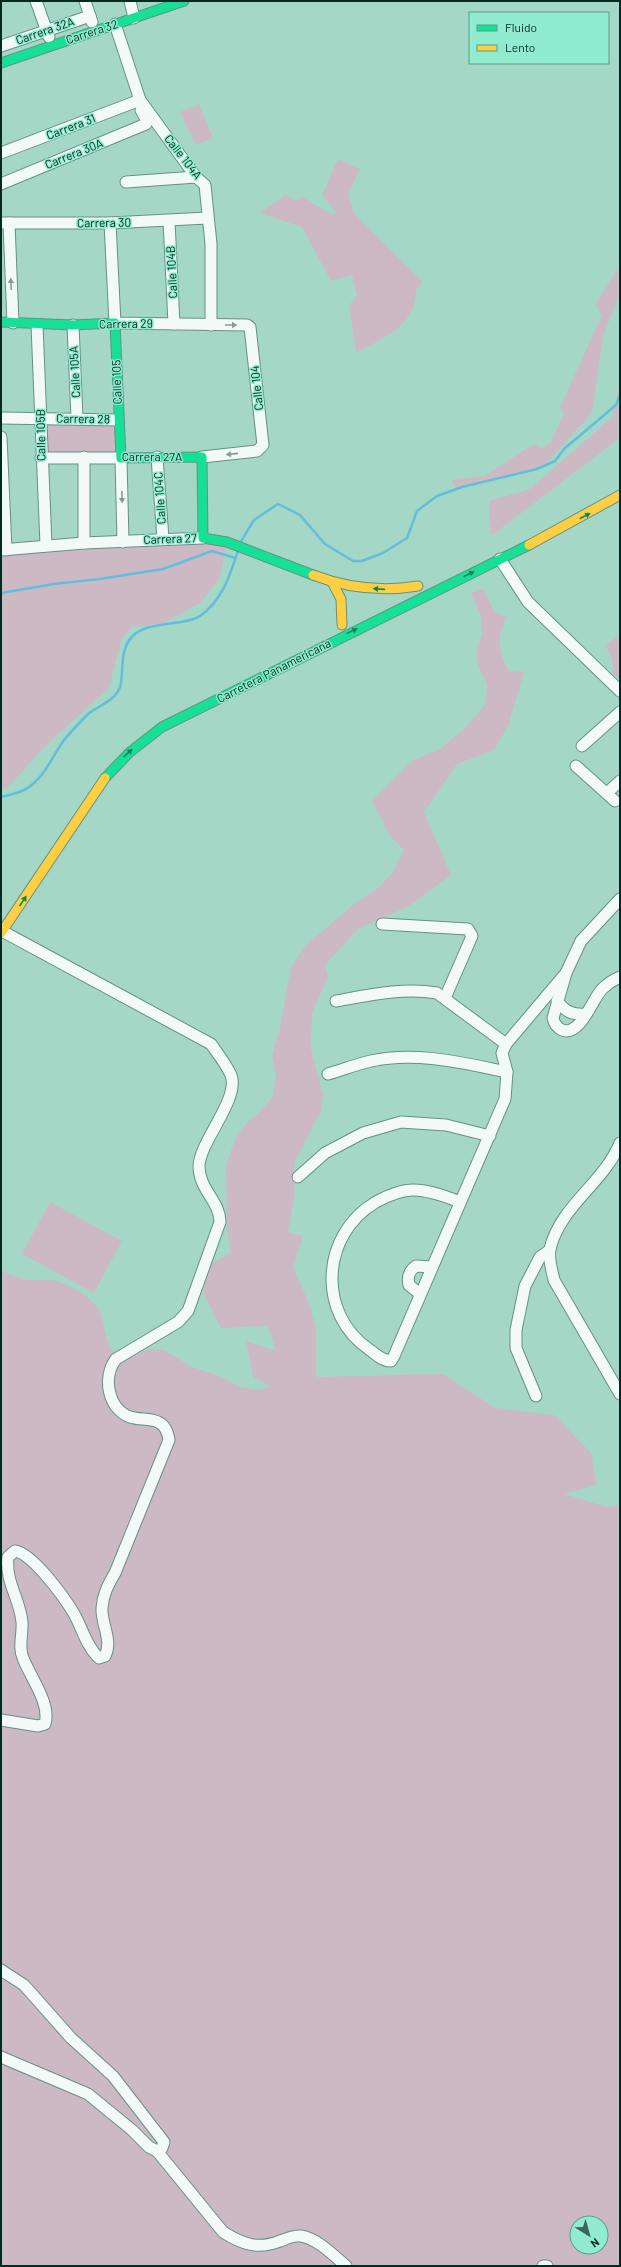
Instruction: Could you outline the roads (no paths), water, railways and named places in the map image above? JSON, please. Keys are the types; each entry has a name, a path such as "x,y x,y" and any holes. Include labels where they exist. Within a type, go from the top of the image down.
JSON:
{"main road":[{"name":"Carrera 32","path":"1,64 179,2"},
{"name":"Carrera 29","path":"1,322 37,325 115,323"},
{"name":"Calle 105","path":"115,323 118,420 121,458"},
{"name":"Carrera 27A","path":"121,458 202,457"},
{"path":"202,457 203,538"},
{"path":"586,503 604,492"},
{"name":"Carretera Panamericana","path":"2,932 102,782 120,760 147,737 162,727 346,634 560,529 620,495"},
{"name":"Carrera 27","path":"203,538 227,542 254,551 332,582 381,590 394,590 421,585 397,597"},
{"path":"332,582 341,600 342,625"},
{"path":"71,811 103,766"}],"street":[{"path":"36,1 52,45"},
{"path":"85,1 95,30"},
{"path":"130,1 134,18"},
{"name":"Carrera 32A","path":"1,46 90,16"},
{"name":"Calle 104A","path":"114,24 138,101 147,121 146,124"},
{"name":"Calle 104A","path":"138,101 196,177 205,185 210,244 211,325"},
{"name":"Carrera 31","path":"1,153 138,101"},
{"name":"Carrera 30A","path":"1,184 146,124"},
{"path":"126,182 196,177"},
{"name":"Carrera 30","path":"5,223 110,223 207,218"},
{"name":"Calle 104B","path":"169,221 174,324"},
{"path":"5,223 13,323"},
{"name":"Calle 105","path":"110,223 115,323"},
{"name":"Carrera 29","path":"115,323 247,325 250,327"},
{"name":"Calle 105B","path":"37,325 41,418 41,458 46,546"},
{"name":"Calle 105A","path":"73,325 77,418"},
{"name":"Calle 104","path":"250,327 263,445 262,449"},
{"name":"Carrera 28","path":"1,418 77,418 118,420"},
{"path":"1,437 3,550"},
{"name":"Carrera 27A","path":"202,457 257,451 262,449"},
{"path":"84,457 84,543"},
{"name":"Calle 104C","path":"157,457 163,539"},
{"name":"Carrera 27A","path":"41,458 121,458"},
{"name":"Calle 105","path":"121,458 123,542"},
{"name":"Carrera 27","path":"3,550 84,543 203,538"},
{"path":"500,559 528,602 620,691"},
{"path":"582,746 620,712"},
{"path":"576,766 611,797 620,781"},
{"path":"620,900 581,941 566,973 553,1018 555,1024 560,1029 568,1032 575,1029 601,990 613,980 620,977"},
{"path":"382,924 468,928 472,936 445,998"},
{"path":"1,1720 38,1726 45,1724 46,1718 37,1684 23,1659 20,1647 22,1622 6,1571 8,1557 15,1551 22,1552 35,1563 73,1612 93,1652 99,1658 106,1656 109,1648 102,1609 105,1590 115,1573 169,1440 168,1432 159,1422 130,1417 117,1409 108,1387 110,1367 116,1359 178,1322 188,1312 220,1222 220,1214 200,1179 199,1164 203,1150 220,1118 229,1096 231,1077 211,1044 2,932"},
{"path":"460,1202 435,1193 412,1190 388,1195 360,1214 346,1228 336,1251 331,1278 336,1302 346,1326 362,1345 385,1361 391,1360 394,1356 505,1099 507,1072 502,1053 506,1044 566,973"},
{"path":"336,1001 380,993 427,991 437,993 506,1044"},
{"path":"558,1001 564,1010 575,1015 586,1014"},
{"path":"328,1074 372,1061 416,1058 454,1060 507,1072"},
{"path":"298,1177 325,1153 362,1133 401,1122 446,1125 490,1136"},
{"path":"620,1143 606,1171 567,1214 556,1234 550,1250 550,1264 554,1280 620,1394"},
{"path":"606,1171 620,1164"},
{"path":"536,1396 516,1348 516,1330 525,1286 540,1257 550,1250"},
{"path":"420,1294 409,1284 408,1277 410,1270 416,1266 432,1267"},
{"path":"1,1970 24,1984 71,2038 113,2076 164,2142 162,2148 157,2151"},
{"path":"1,2057 88,2094 132,2130 149,2147 157,2151 223,2232 237,2241 254,2246 265,2246 299,2236 309,2238 322,2246 346,2266"}],"waterway":[{"path":"240,543 254,520 278,504 300,515 325,544 353,561 362,561 383,553 407,538 417,511 437,496 462,487 537,469 555,461 564,449 616,405 620,395"},
{"path":"1,593 163,569 212,551 235,558"},
{"path":"1,797 23,791 39,779 62,743 74,728 88,714 106,703 118,692 122,676 124,653 128,642 134,634 152,626 192,620 208,610 220,595 232,569 238,551"}]}
